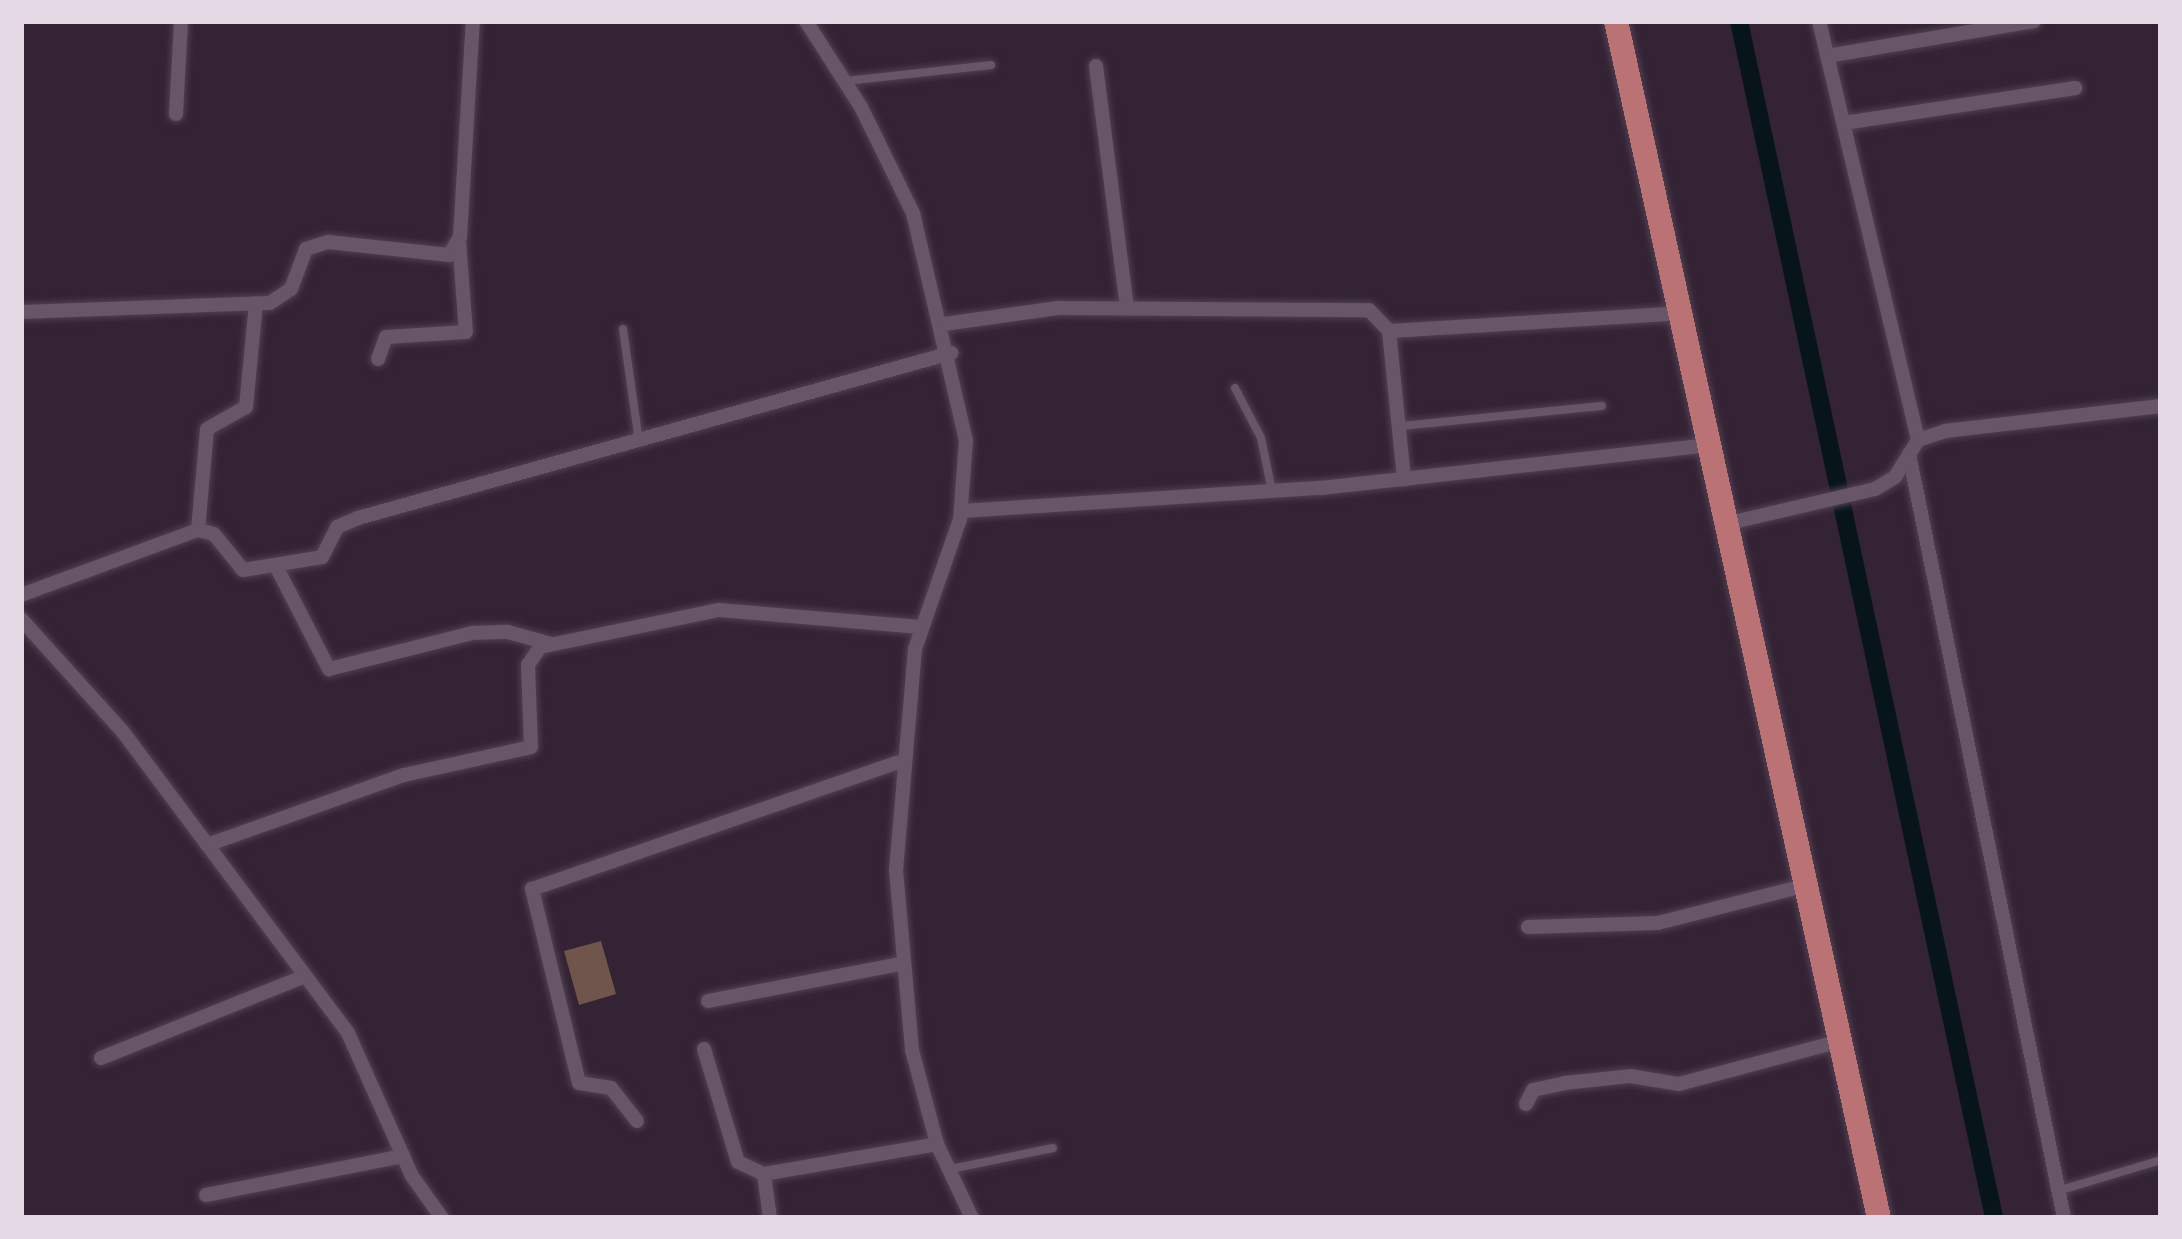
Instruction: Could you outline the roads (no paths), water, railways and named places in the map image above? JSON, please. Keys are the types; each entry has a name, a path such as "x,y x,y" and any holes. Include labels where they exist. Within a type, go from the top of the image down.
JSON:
{"highway":[{"path":"1616,21 1879,1218"}],"street":[{"path":"176,114 181,21"},
{"path":"378,359 386,337 466,332 459,242 473,21"},
{"path":"806,21 847,81 913,213 951,353 966,440 961,511 920,627 899,762 901,964 912,1050 937,1144 973,1218"},
{"path":"1819,21 1914,447 2064,1218"},
{"path":"1827,56 2034,21"},
{"path":"1096,66 1127,308"},
{"path":"1844,123 2075,88"},
{"path":"21,312 256,303 283,298 299,260 316,244 439,257 459,242"},
{"path":"198,530 207,429 246,407 256,303"},
{"path":"944,324 1016,311 1339,304 1369,310 1389,331 1404,478"},
{"path":"1389,331 1681,313"},
{"path":"21,595 198,530 214,534 243,570 277,568 330,554 341,524 951,353"},
{"path":"1729,523 1875,489 1914,447 1976,425 2161,406"},
{"path":"961,511 1272,491 1710,445"},
{"path":"277,568 329,669 472,633 508,632 551,644"},
{"path":"207,845 404,775 531,747 528,665 534,651 551,644 719,610 920,627"},
{"path":"21,619 122,732 359,1051 403,1156 442,1218"},
{"path":"637,1121 617,1092 579,1083 532,889 899,762"},
{"path":"1528,927 1658,923 1807,885"},
{"path":"708,1001 901,964"},
{"path":"101,1058 304,976"},
{"path":"1526,1104 1533,1090 1565,1083 1630,1076 1679,1084 1841,1041"},
{"path":"704,1049 738,1162 764,1174 937,1144"},
{"path":"206,1195 403,1156"},
{"path":"764,1174 770,1218"}],"lane":[{"path":"847,81 991,64"},
{"path":"623,329 639,443"},
{"path":"1235,388 1261,438 1272,491"},
{"path":"1400,426 1602,406"},
{"path":"948,1169 1053,1148"},
{"path":"2059,1191 2161,1160"}],"waterway":[{"path":"1739,21 1994,1218"}]}
